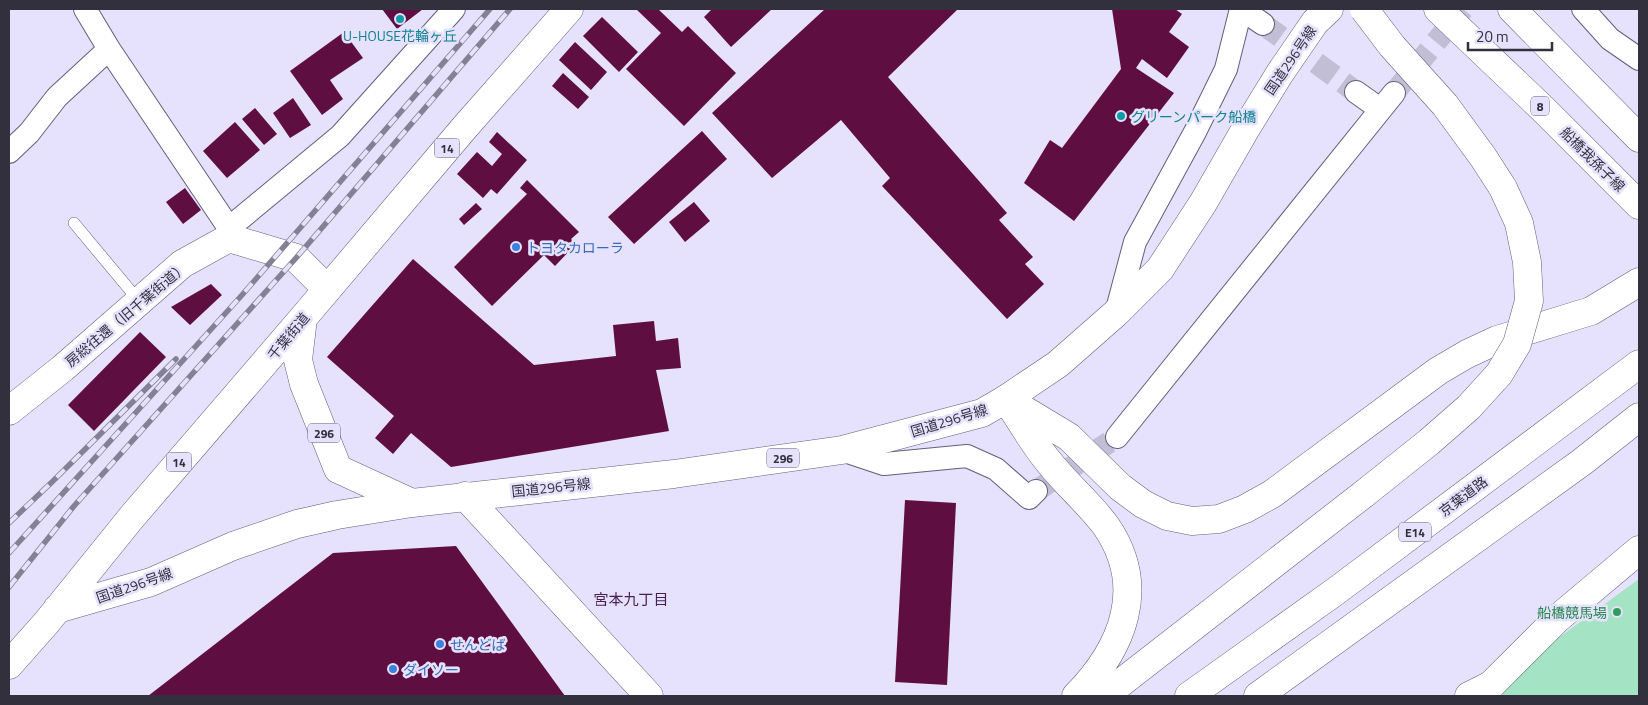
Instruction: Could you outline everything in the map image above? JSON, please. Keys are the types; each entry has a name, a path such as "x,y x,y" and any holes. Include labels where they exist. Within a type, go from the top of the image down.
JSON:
{"main road":[{"name":"千葉街道","path":"9,665 131,518 465,126 569,9"},
{"name":"国道296号線","path":"57,609 152,582 233,546 297,524 337,515 465,496 674,474 842,450 982,413 1058,364 1116,313 1160,270 1203,203 1280,73 1315,22 1329,9"},
{"path":"1104,696 1429,442 1469,407 1498,374 1517,344 1529,301 1527,262 1519,223 1503,188 1484,157 1445,105 1392,46 1364,9"},
{"name":"船橋我孫子線","path":"1438,9 1543,109 1639,205"},
{"path":"1512,9 1639,138"},
{"path":"229,233 296,258 327,289"},
{"name":"房総往還（旧千葉街道）","path":"9,411 62,368 182,264 229,233"},
{"path":"1006,399 1069,437 1120,487 1144,504 1167,516 1192,521 1219,519 1244,509 1272,494 1438,371 1467,354 1497,340 1591,311 1639,282"},
{"name":"296","path":"303,318 298,360 304,384 338,469 412,503"},
{"name":"京葉道路","path":"1189,696 1336,591 1639,364"},
{"path":"1006,399 1047,461 1106,527 1120,551 1127,579 1127,608 1119,636 1102,664 1076,696"},
{"path":"1582,462 1639,417"},
{"path":"1258,696 1639,422"},
{"path":"465,496 650,696"},
{"path":"1469,696 1491,685 1557,619 1639,550"}],"street":[{"path":"85,9 229,233 340,136 454,9"},
{"path":"1116,313 1135,242 1195,132 1226,69 1241,9 1263,24"},
{"path":"1583,9 1610,39 1639,59"},
{"path":"9,152 29,133 57,97 109,49"},
{"path":"1118,437 1387,101 1356,92"},
{"path":"842,450 884,464 967,456 996,469 1029,498 1036,490"}],"lane":[{"path":"74,223 139,301"}],"green space":[{"name":"船橋競馬場","path":"1639,579 1639,696 1493,696 1550,644"}],"building":[{"name":"U-HOUSE花輪ヶ丘","path":"382,9 423,9 397,29"},
{"path":"636,9 658,9 682,32 688,26 736,73 684,126 626,69 661,33"},
{"path":"712,9 772,9 731,47 704,17"},
{"path":"825,9 958,9 888,77 1007,213 999,220 1033,257 1025,264 1044,284 1007,319 882,186 890,178 841,120 772,178 712,113"},
{"name":"グリーンパーク船橋","path":"1112,9 1175,9 1182,14 1169,32 1189,47 1167,78 1142,59 1136,68 1174,93 1074,221 1024,183 1050,140 1062,148 1121,69"},
{"path":"602,17 638,52 619,72 583,36"},
{"path":"344,32 363,58 330,80 343,99 322,115 290,71"},
{"path":"575,42 607,72 591,90 559,60"},
{"path":"563,73 589,97 578,109 552,86"},
{"path":"293,98 311,125 290,138 273,113"},
{"path":"255,108 277,134 264,145 242,119"},
{"path":"235,122 260,150 227,178 203,151"},
{"path":"702,131 727,159 634,244 608,217"},
{"path":"497,132 527,160 497,194 491,189 483,198 457,174 477,152 492,166 502,154 489,142"},
{"path":"527,180 579,232 571,239 576,244 555,266 544,255 492,306 454,267 527,194 520,188"},
{"path":"185,188 201,210 183,224 166,202"},
{"path":"694,202 710,221 685,242 669,222"},
{"path":"476,203 482,209 464,225 459,219"},
{"path":"413,259 534,365 616,356 613,325 654,321 656,341 678,338 681,368 656,370 669,431 451,467 411,433 393,454 375,438 394,416 327,357"},
{"path":"211,284 222,295 190,325 171,307"},
{"path":"140,332 166,357 94,431 68,405"},
{"path":"905,500 956,503 947,685 895,682"},
{"path":"456,546 565,696 148,696 333,553"}],"tunnel":[{"path":"1394,93 1463,9"},
{"path":"1263,24 1356,92"},
{"path":"1036,491 1117,437"}],"railway":[{"path":"9,553 242,295 490,9"},
{"path":"9,587 74,506 296,258 510,9"},
{"path":"9,523 176,359"}],"place":[{"name":"U-HOUSE花輪ヶ丘","path":"400,19"},
{"name":"グリーンパーク船橋","path":"1121,116"},
{"name":"トヨタカローラ","path":"516,247"},
{"name":"船橋競馬場","path":"1617,612"},
{"name":"せんどば","path":"440,644"},
{"name":"ダイソー","path":"393,669"}],"district":[{"name":"宮本九丁目","path":"631,599"}]}
